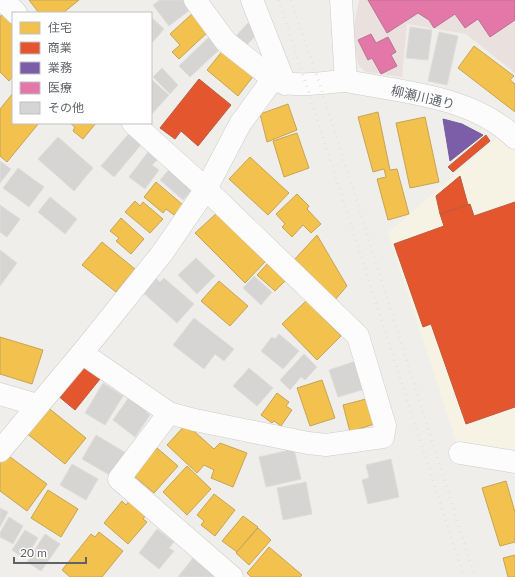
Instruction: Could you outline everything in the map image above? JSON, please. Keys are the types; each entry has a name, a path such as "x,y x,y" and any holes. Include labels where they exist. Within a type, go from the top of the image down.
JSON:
{"street":[{"path":"3,0 15,12"},
{"path":"195,0 226,42 279,81"},
{"path":"252,0 279,81"},
{"path":"341,0 346,81"},
{"path":"0,451 82,353 162,252 206,189 240,124 279,81"},
{"name":"柳瀬川通り","path":"279,81 306,85 346,81 442,99 481,113 515,137"},
{"path":"82,353 169,413 195,420 308,443 326,445 383,437 384,426 358,336 206,189 134,124"},
{"path":"0,394 37,405"},
{"path":"169,413 119,479 232,577"},
{"path":"460,453 515,462"}],"shaded area":[{"path":"359,0 515,0 515,73 466,34 407,24 402,77 366,72 359,66 351,40"},
{"path":"506,130 515,138 515,462 460,453 388,233"}],"building: 住宅":[{"path":"29,0 79,0 64,12 38,12"},
{"path":"193,13 209,31 179,59 172,52 180,45 170,34"},
{"path":"6,15 12,21 12,77 9,81 0,72 0,16"},
{"path":"474,46 514,76 510,80 515,84 515,112 458,68"},
{"path":"224,49 255,74 238,96 207,70"},
{"path":"12,94 12,124 38,124 7,162 0,156 0,109"},
{"path":"288,104 297,130 267,142 260,114"},
{"path":"378,112 390,170 397,169 409,214 388,220 377,179 386,177 384,169 373,172 358,117"},
{"path":"425,117 439,182 410,188 396,123"},
{"path":"71,124 95,124 83,139 73,131 75,127"},
{"path":"297,133 309,168 284,177 273,141"},
{"path":"250,157 289,193 268,215 229,179"},
{"path":"156,182 183,205 174,215 166,209 163,213 144,197"},
{"path":"297,194 309,206 307,209 321,224 311,233 303,225 292,237 282,227 285,224 276,214"},
{"path":"135,201 140,206 143,202 163,219 150,233 125,212"},
{"path":"219,211 233,230 265,262 245,283 195,233"},
{"path":"121,218 144,239 131,254 116,241 119,238 110,231"},
{"path":"317,235 347,286 334,301 294,260"},
{"path":"102,242 135,269 116,292 82,265"},
{"path":"269,262 286,280 275,291 257,275"},
{"path":"219,281 248,306 230,326 201,301"},
{"path":"306,301 341,336 317,360 282,324"},
{"path":"0,337 43,350 32,384 0,374"},
{"path":"322,380 335,418 310,426 297,388"},
{"path":"277,393 289,402 286,406 292,410 281,426 274,421 272,423 261,415"},
{"path":"366,399 374,424 350,432 343,405"},
{"path":"46,406 86,438 65,464 25,432"},
{"path":"186,424 214,449 220,443 247,453 233,487 211,478 214,470 204,465 197,473 167,445"},
{"path":"157,448 178,466 154,493 133,475"},
{"path":"6,454 47,484 27,511 0,491 0,463"},
{"path":"187,466 211,489 187,515 163,492"},
{"path":"506,481 515,512 515,542 500,546 482,488"},
{"path":"48,490 78,509 61,537 31,518"},
{"path":"214,494 235,510 215,536 201,525 204,521 197,515"},
{"path":"130,500 146,515 143,519 147,522 128,544 104,523 122,501 126,505"},
{"path":"243,516 258,527 237,552 222,541"},
{"path":"258,528 271,540 249,565 236,553"},
{"path":"99,532 123,551 102,577 70,577 62,570 91,534 95,537"},
{"path":"269,547 302,575 300,577 251,577 247,573"},
{"path":"515,555 515,577 508,577 503,558"}],"building: 商業":[{"path":"199,79 231,105 198,146 181,131 175,139 160,128"},
{"path":"486,135 490,141 453,172 448,167"},
{"path":"460,176 468,205 440,214 436,196"},
{"path":"515,202 515,407 466,424 431,324 423,327 394,244 444,226 440,214 470,204 474,216"},
{"path":"88,362 104,374 75,410 57,395"}],"building: 業務":[{"path":"443,119 462,124 483,135 450,161"}],"building: 医療":[{"path":"368,0 515,0 515,20 490,37 478,19 465,28 455,14 434,28 429,20 418,13 387,33"},
{"path":"371,34 376,43 388,37 396,52 391,55 397,66 381,74 372,58 368,60 358,40"}],"building: その他":[{"path":"160,0 185,0 191,9 169,26 153,5"},
{"path":"152,18 164,29 152,43"},
{"path":"248,23 258,33 245,47 235,37"},
{"path":"410,27 432,30 428,60 406,58"},
{"path":"439,32 458,36 447,85 428,81"},
{"path":"210,36 221,48 190,77 179,66"},
{"path":"162,68 178,85 170,94 153,77"},
{"path":"152,80 169,95 152,114"},
{"path":"132,130 145,140 114,177 101,166"},
{"path":"58,137 93,168 74,191 38,159"},
{"path":"148,152 157,160 152,165 159,170 145,189 129,177"},
{"path":"0,161 11,169 0,183"},
{"path":"174,164 197,184 183,200 160,180"},
{"path":"18,168 44,187 29,207 3,188"},
{"path":"50,197 77,219 65,234 38,212"},
{"path":"0,205 20,219 7,237 0,232"},
{"path":"0,250 17,263 0,286"},
{"path":"196,258 215,276 197,294 178,275"},
{"path":"153,275 160,282 164,278 194,304 177,323 140,290"},
{"path":"254,276 272,292 261,305 243,288"},
{"path":"194,318 234,349 224,361 215,354 204,369 173,345"},
{"path":"279,334 299,351 283,369 261,351 272,337 275,339"},
{"path":"304,354 317,367 305,380 301,377 290,390 280,380"},
{"path":"356,361 365,389 338,397 329,370"},
{"path":"249,368 273,388 257,406 233,386"},
{"path":"103,383 123,396 105,425 85,413"},
{"path":"132,393 150,406 146,412 150,415 135,437 113,420"},
{"path":"96,435 126,453 113,477 82,459"},
{"path":"294,449 301,479 266,487 259,457"},
{"path":"391,459 399,497 368,504 362,480 369,478 366,465"},
{"path":"72,464 98,479 86,500 60,485"},
{"path":"306,482 312,514 283,520 277,488"},
{"path":"0,508 8,512 0,527"},
{"path":"9,517 23,526 13,544 0,537 0,533"},
{"path":"157,529 174,542 169,548 174,551 159,569 139,553"},
{"path":"25,530 38,538 25,559 12,550"},
{"path":"45,534 60,544 41,571 27,562"},
{"path":"193,558 214,575 213,577 178,577"}],"railway":[{"path":"279,0 464,577"},
{"path":"291,0 319,82 475,577"}]}
